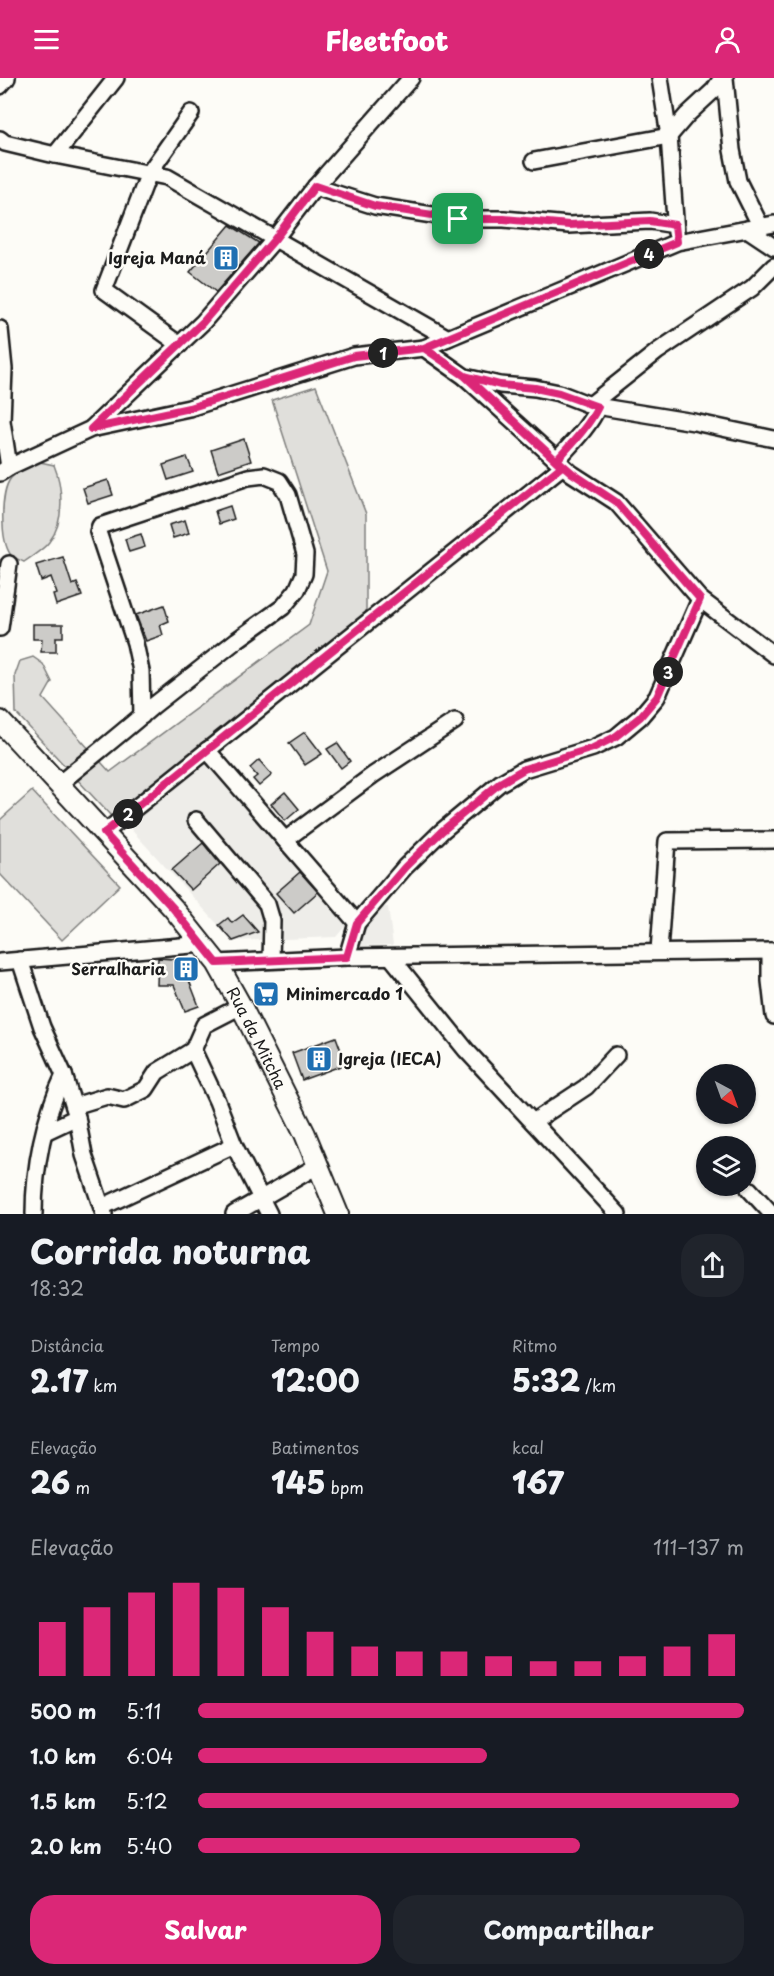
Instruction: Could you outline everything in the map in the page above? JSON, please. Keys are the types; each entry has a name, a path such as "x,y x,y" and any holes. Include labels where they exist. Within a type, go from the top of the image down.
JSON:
{"main road":[{"name":"Rua da Mitcha","path":"0,721 104,833 203,944 217,963 241,1006 319,1165 338,1214"}],"street":[{"path":"0,86 7,78"},
{"path":"55,155 116,78"},
{"path":"91,429 203,322 274,240 315,186 411,78"},
{"path":"660,78 669,136 677,242"},
{"path":"534,161 669,136 724,78"},
{"path":"724,78 738,181 761,227 774,247"},
{"path":"180,345 104,290 149,173 191,113"},
{"path":"0,139 5,143 55,155 167,177 448,338"},
{"path":"315,186 375,206 458,219 504,219 569,225 650,221 675,225"},
{"path":"0,329 3,369 4,470 91,429 189,408 354,356 424,348 677,242 761,227"},
{"path":"104,833 560,463 592,420 594,406 658,351 693,330 752,288 774,266"},
{"path":"424,348 465,376 560,463 616,502 700,599 774,655"},
{"path":"465,376 500,385 559,393 594,406 694,422 774,439"},
{"path":"59,784 237,640 283,607 297,590 304,574 305,554 288,495 279,481 264,475 248,477 100,526 98,532 135,643 141,671 142,716"},
{"path":"0,628 9,564"},
{"path":"347,957 357,923 405,867 434,838 500,783 524,769 593,748 615,737 640,717 657,697 700,599"},
{"path":"285,840 334,802 455,722"},
{"path":"207,750 357,923"},
{"path":"196,820 267,904 272,921 271,960"},
{"path":"659,951 667,841 774,840"},
{"path":"0,962 203,944"},
{"path":"217,963 347,957 772,951 770,981 774,1016"},
{"path":"391,957 466,1050 618,1214"},
{"path":"20,960 42,1027 64,1075 76,1112 84,1155 103,1210 234,1145"},
{"path":"45,1132 107,1096 124,1100 146,1089 157,1072 193,1050 204,1025 241,1006"},
{"path":"193,1050 217,1101 234,1145 268,1214"},
{"path":"533,1122 586,1087 616,1055"},
{"path":"34,1214 34,1183 45,1132 54,1097 64,1075"},
{"path":"234,1214 319,1165"},
{"path":"755,1196 772,1214"}],"shaded area":[{"path":"316,386 366,514 366,615 111,816 16,713 15,675 20,661 33,657 43,664 52,682 43,698 110,772 309,625 327,571 272,400"},
{"path":"40,462 54,465 61,494 60,515 58,525 49,542 24,562 12,556 7,548 3,528 3,504 7,484 11,478"},
{"path":"206,761 347,924 336,937 233,941 127,825"},
{"path":"32,791 120,885 62,940 0,874 0,820"},
{"path":"388,907 393,945 354,946 369,909"}],"building":[{"name":"Igreja Maná","path":"230,225 259,243 216,292 190,272"},
{"path":"244,439 251,461 218,472 211,450"},
{"path":"187,457 193,472 168,480 163,465"},
{"path":"108,480 113,495 88,503 83,488"},
{"path":"230,506 234,519 219,524 215,511"},
{"path":"185,520 189,533 173,538 169,525"},
{"path":"141,534 145,547 129,552 125,539"},
{"path":"63,557 72,585 77,583 82,596 56,605 53,595 57,594 51,577 41,581 36,565"},
{"path":"164,605 169,621 160,625 163,635 146,641 136,615"},
{"path":"33,624 63,624 63,637 56,637 56,652 41,652 42,639 33,639"},
{"path":"305,732 322,754 305,765 289,743"},
{"path":"337,743 350,761 341,768 327,749"},
{"path":"259,760 272,775 259,786 253,779 257,776 250,768"},
{"path":"285,792 299,809 285,821 271,804"},
{"path":"203,843 220,864 191,890 172,870"},
{"path":"300,872 318,892 294,913 276,893"},
{"path":"243,915 258,932 233,941 219,925 228,918 232,923"},
{"path":"158,958 174,959 174,962 191,961 191,975 187,975 199,1006 185,1011 174,985 157,985"},
{"name":"Minimercado 1","path":"271,985 276,999 262,1004 257,990"},
{"name":"Igreja (IECA)","path":"336,1037 346,1064 302,1080 292,1053"}],"place":[{"name":"Igreja Maná","path":"226,258"},
{"name":"Serralharia","path":"186,969"},
{"name":"Minimercado 1","path":"266,994"},
{"name":"Igreja (IECA)","path":"319,1059"}],"route":[{"path":"458,219 375,206 315,186 274,240 203,322 91,429 189,408 354,356 424,348 465,376 562,466 104,833 173,908 217,963 347,957 357,923 405,867 442,831 500,783 524,769 593,748 615,737 640,717 657,697 700,599 616,502 572,473 557,460 592,420 598,407 559,393 500,385 465,376 424,348 677,242 675,225 650,221 569,225 504,219 458,219"}]}
